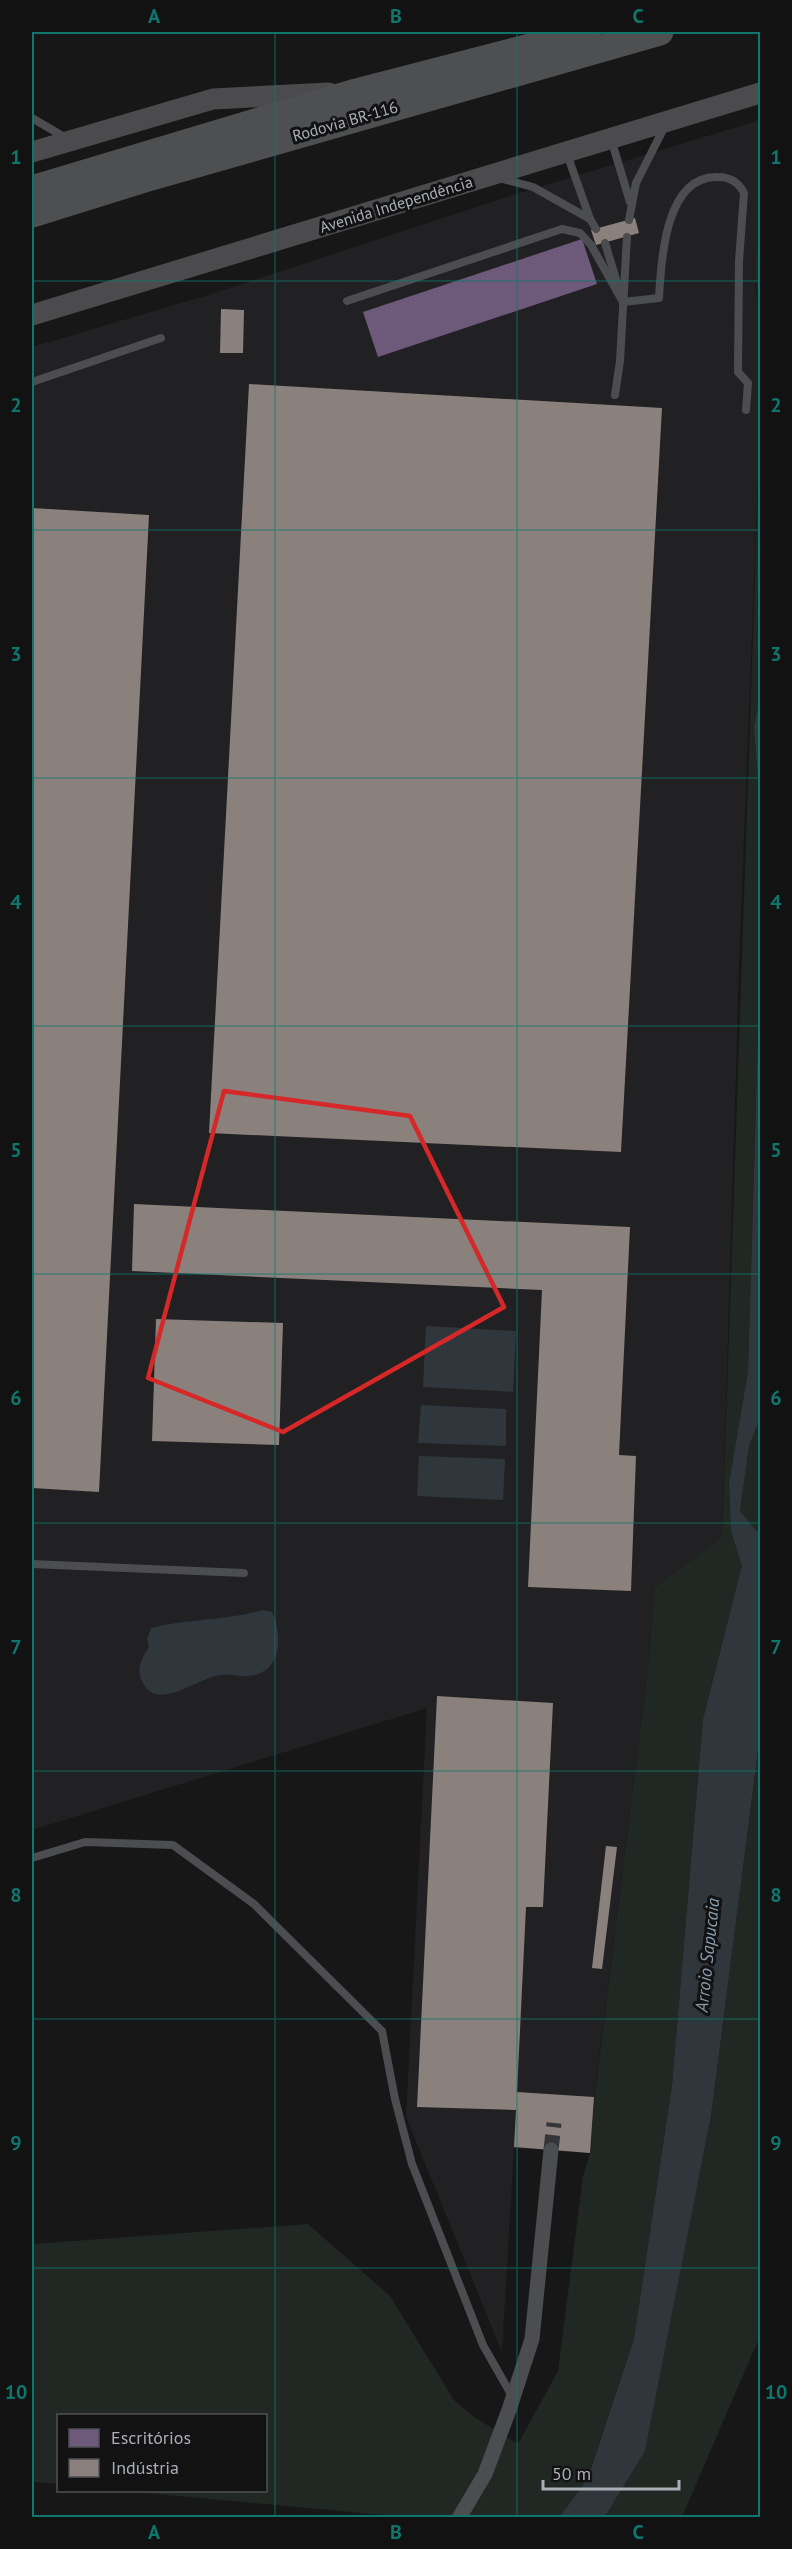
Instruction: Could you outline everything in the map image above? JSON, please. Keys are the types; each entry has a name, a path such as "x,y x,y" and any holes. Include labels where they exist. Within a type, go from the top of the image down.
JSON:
{"highway":[{"name":"Rodovia BR-116","path":"32,189 356,92 588,32"},
{"name":"Rodovia BR-116","path":"32,214 152,177 660,32"}],"main road":[{"name":"Rodovia BR-116","path":"32,152 213,99 356,92"},
{"name":"Avenida Independência","path":"32,315 759,94"}],"street":[{"path":"459,2517 485,2474 532,2339 551,2150"}],"lane":[{"path":"32,118 70,140"},
{"path":"629,220 631,204 641,171 668,122"},
{"path":"611,139 631,204"},
{"path":"566,153 590,219 596,229"},
{"path":"489,176 532,187 590,219"},
{"path":"623,302 659,298 661,256 674,208 685,190 711,177 721,177 741,186 744,193 739,261 738,372 748,383 746,410"},
{"path":"347,301 562,229 580,233 591,245 623,302"},
{"path":"615,395 620,361 627,237"},
{"path":"605,243 623,302"},
{"path":"32,382 161,338"},
{"path":"32,1564 244,1573"},
{"path":"32,1858 85,1842 173,1845 254,1904 382,2031 395,2099 412,2164 483,2345 513,2397"}],"highlighted area":[{"path":"224,1091 410,1116 504,1307 283,1432 148,1378"}],"shaded area":[{"path":"760,120 760,231 755,288 760,308 760,429 739,968 722,1539 654,1588 649,1661 594,2097 590,2153 514,2148 502,2352 406,2117 427,1708 32,1830 32,347 205,296 513,195"},
{"path":"760,231 760,308 756,269"},
{"path":"760,432 760,696 754,727 760,808 760,968 748,1371 729,1483 731,1532 742,1564 703,1719 672,2085 634,2339 588,2478 560,2518 404,2517 136,2492 267,2492 267,2414 57,2414 57,2484 32,2482 32,2244 308,2224 390,2296 454,2400 474,2417 518,2444 558,2371 583,2176 590,2153 594,2101 649,1661 654,1588 722,1538"},
{"path":"760,1418 760,1535 740,1511 749,1446"},
{"path":"760,1735 760,2336 682,2517 605,2518 645,2450 711,2116"}],"water":[{"path":"760,696 760,808 754,727"},
{"name":"Arroio Sapucaia","path":"760,968 760,1418 749,1446 740,1511 760,1535 760,1735 711,2116 645,2451 605,2517 560,2517 588,2478 634,2339 672,2085 703,1719 742,1565 731,1532 729,1483 748,1371"},
{"path":"426,1326 516,1331 513,1392 423,1387"},
{"path":"421,1405 506,1409 506,1446 418,1443"},
{"path":"419,1456 505,1459 503,1500 417,1496"},
{"path":"262,1610 272,1612 278,1632 277,1652 268,1669 259,1674 245,1676 227,1674 211,1677 167,1694 157,1694 149,1690 142,1681 140,1667 149,1647 147,1639 151,1628"}],"building: Escritórios":[{"path":"582,239 597,284 378,357 363,312"}],"building: Indústria":[{"path":"635,218 639,233 596,245 591,230"},
{"path":"221,309 244,310 243,353 220,353"},
{"path":"249,384 662,408 621,1152 209,1133"},
{"path":"32,508 149,515 99,1492 32,1488"},
{"path":"134,1204 630,1227 619,1455 636,1456 631,1591 528,1587 542,1290 132,1271"},
{"path":"156,1319 283,1323 279,1445 152,1441"},
{"path":"437,1696 553,1703 543,1907 526,1907 517,2092 594,2097 590,2153 514,2147 516,2110 417,2107"},
{"path":"606,1846 617,1847 602,1969 592,1968"}],"tunnel":[{"path":"551,2150 554,2123"}]}
